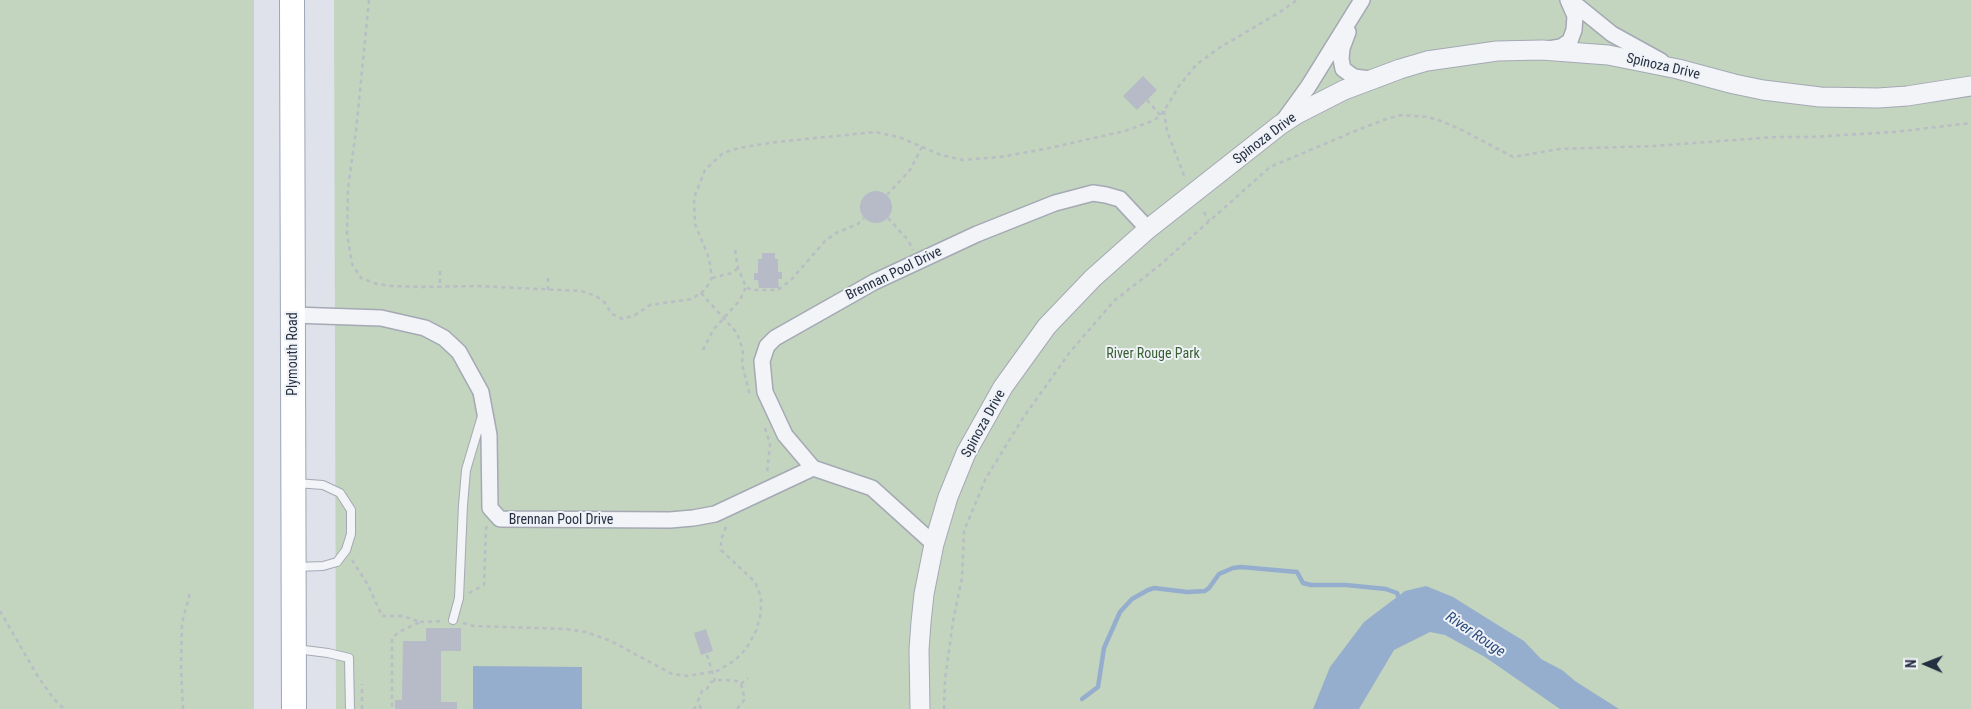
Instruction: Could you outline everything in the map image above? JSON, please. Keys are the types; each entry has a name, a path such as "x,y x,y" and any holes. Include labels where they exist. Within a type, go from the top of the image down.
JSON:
{"main road":[{"name":"Plymouth Road","path":"292,0 294,709"}],"street":[{"path":"1362,0 1342,48 1341,60 1343,69 1354,78 1370,79"},
{"path":"1280,125 1308,87 1362,0"},
{"path":"1542,50 1561,47 1570,40 1574,30 1575,16 1569,0"},
{"path":"1569,0 1619,38 1651,57 1678,68"},
{"name":"Spinoza Drive","path":"920,709 919,650 921,622 924,594 934,544 948,497 966,453 1003,387 1047,326 1071,299 1148,229 1280,125 1321,102 1370,79 1427,61 1497,50 1542,50 1608,56 1678,68 1725,82 1763,90 1820,97 1878,98 1907,96 1971,86"},
{"name":"Brennan Pool Drive","path":"293,315 381,318 425,328 444,338 459,352 481,392 489,435 490,508 500,519 678,520 716,514 813,468 786,435 765,392 762,361 767,346 775,338 812,315 874,282 977,234 1054,203 1093,193 1120,200 1148,229"},
{"path":"813,468 872,488 934,544"}],"lane":[{"path":"453,620 459,598 462,505 466,470 484,409"},
{"path":"294,483 323,484 340,493 351,510 351,534 346,550 337,562 323,566 294,567"},
{"path":"294,649 328,653 349,658 350,709"}],"path":[{"path":"369,0 356,131 348,188 347,234 352,264 361,278 377,284 422,288 478,286 581,291 596,296 605,303 612,314 623,319 635,315 650,305 692,299 705,290 712,278 709,258 695,224 694,198 705,170 723,153 776,142 875,132 899,137 941,155 963,160 1000,157 1045,149 1125,131 1154,120 1160,115 1179,86 1196,65 1219,48 1297,0"},
{"path":"1147,100 1160,115"},
{"path":"1164,111 1167,131 1187,182"},
{"path":"944,709 945,680 962,578 964,531 986,478 1023,418 1070,352 1114,301 1160,265 1270,167 1360,129 1402,115 1441,120 1513,157 1559,149 1654,146 1775,137 1894,132 1971,123"},
{"path":"886,195 910,170 922,147"},
{"path":"1204,212 1209,221"},
{"path":"746,288 752,290 772,290 784,287 825,241 836,232 858,224 864,218"},
{"path":"888,218 908,240 919,261"},
{"path":"703,350 713,330 740,300 746,288 738,268 735,250"},
{"path":"712,278 722,276 738,268"},
{"path":"440,271 440,287"},
{"path":"548,274 548,290"},
{"path":"701,293 737,334 741,344 746,384 752,401"},
{"path":"758,495 768,470 770,444 764,426"},
{"path":"459,598 484,585 486,528 494,513"},
{"path":"392,709 392,638 399,632 420,622 453,620 473,626 566,629 586,632 611,641 672,674 687,676 712,672 734,662 746,649 756,631 761,613 761,597 755,582 722,550 721,540 726,527 732,522"},
{"path":"346,550 368,585 382,616 403,616 420,622"},
{"path":"183,709 181,668 182,623 190,593"},
{"path":"0,611 37,675 53,698 64,709"},
{"path":"707,655 715,680"},
{"path":"741,684 748,678"},
{"path":"702,709 699,705 699,696 702,691 707,689 711,682 715,680 733,680 741,684"},
{"path":"362,684 362,709"},
{"path":"737,709 744,699 741,684"},
{"path":"693,709 699,705"}],"green space":[{"path":"0,0 254,0 254,709 0,709"},
{"name":"River Rouge Park","path":"334,0 1971,0 1971,709 336,709"}],"water":[{"name":"River Rouge","path":"1426,586 1453,597 1524,641 1541,659 1562,670 1575,681 1619,709 1560,709 1485,657 1445,635 1430,632 1394,650 1359,709 1313,709 1330,667 1364,622 1405,591"},
{"path":"473,666 582,667 582,709 473,709"}],"building":[{"path":"1143,76 1157,90 1137,110 1123,96"},
{"path":"876,191 882,192 887,196 891,201 891,213 887,218 882,222 876,223 870,222 865,218 861,213 860,207 861,201 865,196 870,192"},
{"path":"762,253 775,253 775,259 778,259 778,272 782,272 782,279 778,279 779,288 759,288 758,280 754,280 754,273 758,273 758,259 762,259"},
{"path":"426,628 461,628 461,651 441,651 441,702 457,702 457,709 395,709 395,700 402,700 403,641 426,641"},
{"path":"706,629 713,651 701,655 694,633"}],"waterway":[{"path":"1082,699 1098,687 1104,648 1120,612 1132,599 1154,588 1187,592 1205,591 1219,574 1241,567 1297,572 1303,583 1311,585 1346,585 1386,589 1397,593 1400,601"}]}
